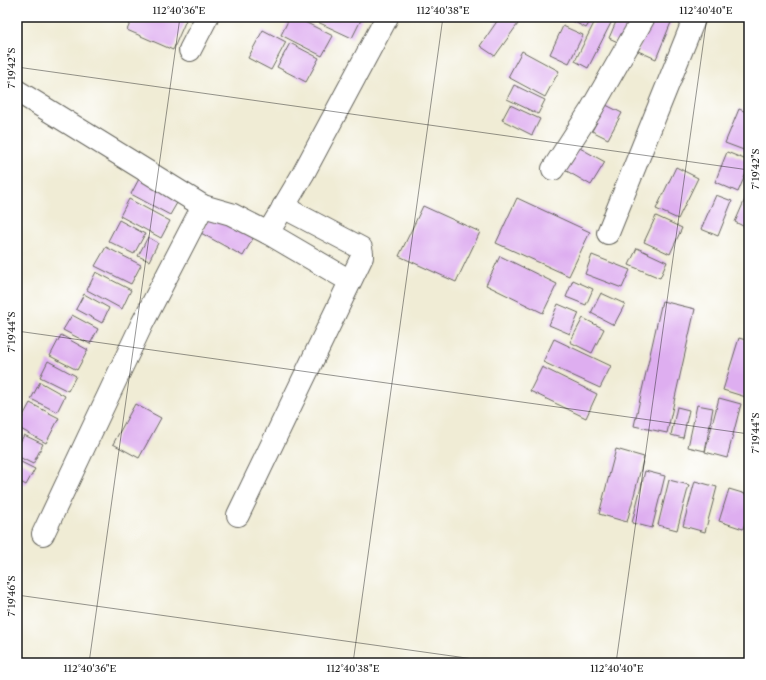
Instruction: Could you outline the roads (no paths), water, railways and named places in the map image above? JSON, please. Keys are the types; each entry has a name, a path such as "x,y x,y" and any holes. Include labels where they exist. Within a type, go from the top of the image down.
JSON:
{"street":[{"path":"190,50 208,17"},
{"path":"268,233 303,174 388,17"},
{"path":"553,169 591,110 644,17"},
{"path":"608,233 695,17"},
{"path":"17,91 202,206 231,214 268,233 350,281"},
{"path":"43,534 142,324 202,206"},
{"path":"238,515 362,258 361,248 284,207"}]}
